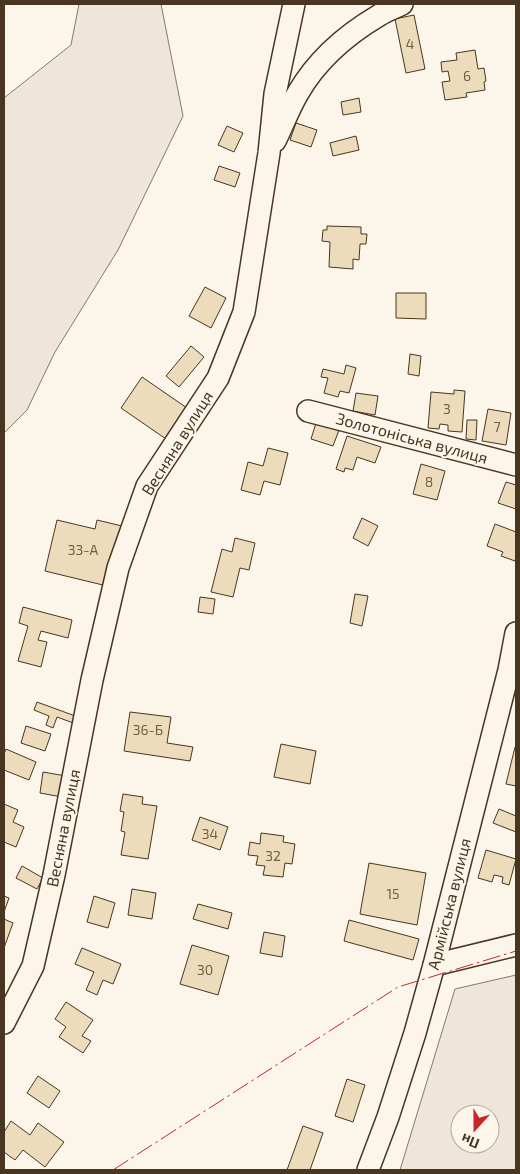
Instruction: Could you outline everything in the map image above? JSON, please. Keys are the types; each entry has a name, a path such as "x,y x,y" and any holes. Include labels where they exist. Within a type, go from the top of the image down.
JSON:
{"street":[{"name":"Весняна вулиця","path":"4,1023 33,966 54,875 92,680 118,568 147,486 218,378 244,312 269,153 275,94 294,4"},
{"path":"269,153 298,93 330,51 378,16 402,4"},
{"name":"Золотоніська вулиця","path":"308,411 516,465"},
{"name":"Армійська вулиця","path":"368,1170 388,1117 415,1033 434,965 509,670 516,633"},
{"path":"434,965 516,945"}],"shaded area":[{"path":"79,4 161,4 183,116 118,250 55,352 27,410 4,433 4,98 71,45"},
{"path":"516,975 516,1170 400,1170 455,989"}],"building":[{"path":"414,15 425,69 406,73 395,19"},
{"path":"475,50 478,69 484,68 485,90 466,93 467,97 445,100 442,82 450,81 448,71 442,72 441,62 457,60 456,53"},
{"path":"359,98 361,112 343,115 341,102"},
{"path":"296,123 317,130 311,147 290,140"},
{"path":"227,126 243,133 234,152 218,145"},
{"path":"356,136 359,150 333,156 330,143"},
{"path":"219,166 240,173 235,187 214,180"},
{"path":"327,226 361,227 361,234 367,234 366,244 360,244 359,260 353,259 353,269 329,267 330,242 322,241 323,230 327,230"},
{"path":"205,287 226,298 211,328 189,316"},
{"path":"396,293 426,293 426,319 396,318"},
{"path":"191,346 204,357 179,387 166,376"},
{"path":"410,354 421,356 419,376 408,374"},
{"path":"346,365 356,368 349,393 340,391 338,397 324,393 328,378 321,377 323,369 344,374"},
{"path":"142,377 187,408 166,439 121,408"},
{"path":"454,390 465,391 462,432 448,431 448,425 440,424 439,429 428,428 431,392 454,394"},
{"path":"356,393 378,396 375,415 353,411"},
{"path":"488,409 511,413 506,445 482,441"},
{"path":"467,420 477,420 476,440 466,439"},
{"path":"316,423 339,430 333,446 311,439"},
{"path":"347,436 381,447 375,463 357,457 353,470 345,468 344,472 336,469"},
{"path":"268,448 288,453 280,485 264,481 260,495 241,490 248,462 263,466"},
{"path":"421,464 445,471 437,500 413,494"},
{"path":"506,482 516,485 516,509 498,503"},
{"path":"362,518 378,526 368,546 353,538"},
{"path":"57,520 95,529 97,520 122,526 107,586 45,571"},
{"path":"495,524 516,532 515,561 501,556 503,552 487,546"},
{"path":"235,538 255,543 249,570 240,568 233,597 211,592 222,549 232,552"},
{"path":"355,594 368,596 362,626 350,623"},
{"path":"200,597 215,599 213,614 198,612"},
{"path":"23,607 72,620 68,638 41,631 38,640 47,642 41,667 18,661 28,626 19,623"},
{"path":"37,702 78,717 76,724 57,717 53,728 46,725 49,716 34,710"},
{"path":"130,712 171,717 167,743 193,747 190,761 124,751"},
{"path":"26,726 51,734 45,751 21,743"},
{"path":"281,744 316,751 310,784 274,777"},
{"path":"516,747 516,786 506,784"},
{"path":"6,749 36,762 29,780 4,770 4,754"},
{"path":"43,772 66,776 62,797 40,793"},
{"path":"123,794 143,797 142,804 157,806 148,859 121,855 125,832 121,831 124,812 120,811"},
{"path":"4,804 18,810 13,822 24,827 16,847 4,842"},
{"path":"499,809 516,816 516,832 493,823"},
{"path":"200,817 228,827 220,850 192,840"},
{"path":"261,833 284,836 283,842 295,844 292,864 285,863 283,877 263,875 265,866 256,865 258,856 248,855 250,842 260,844"},
{"path":"486,850 516,859 509,885 502,883 503,877 494,875 492,882 478,878"},
{"path":"369,863 426,873 417,925 360,914"},
{"path":"22,866 43,878 37,889 16,878"},
{"path":"132,889 156,893 152,919 128,915"},
{"path":"4,896 9,898 4,912"},
{"path":"94,896 115,903 108,928 87,922"},
{"path":"198,904 232,913 228,929 193,919"},
{"path":"4,919 13,923 4,948"},
{"path":"349,920 419,939 413,960 344,941"},
{"path":"264,932 285,936 282,957 260,953"},
{"path":"192,945 229,956 218,995 180,984"},
{"path":"82,948 121,964 113,984 103,980 97,995 86,990 94,972 75,964"},
{"path":"66,1002 93,1020 82,1036 91,1041 83,1053 59,1037 66,1027 55,1019"},
{"path":"38,1076 60,1091 49,1108 27,1093"},
{"path":"347,1079 365,1085 353,1122 335,1116"},
{"path":"11,1121 30,1135 38,1123 64,1142 45,1167 23,1150 15,1160 4,1152 4,1132"},
{"path":"303,1126 323,1133 310,1170 287,1170"}],"power":[{"path":"113,1170 398,987 516,951"}]}
